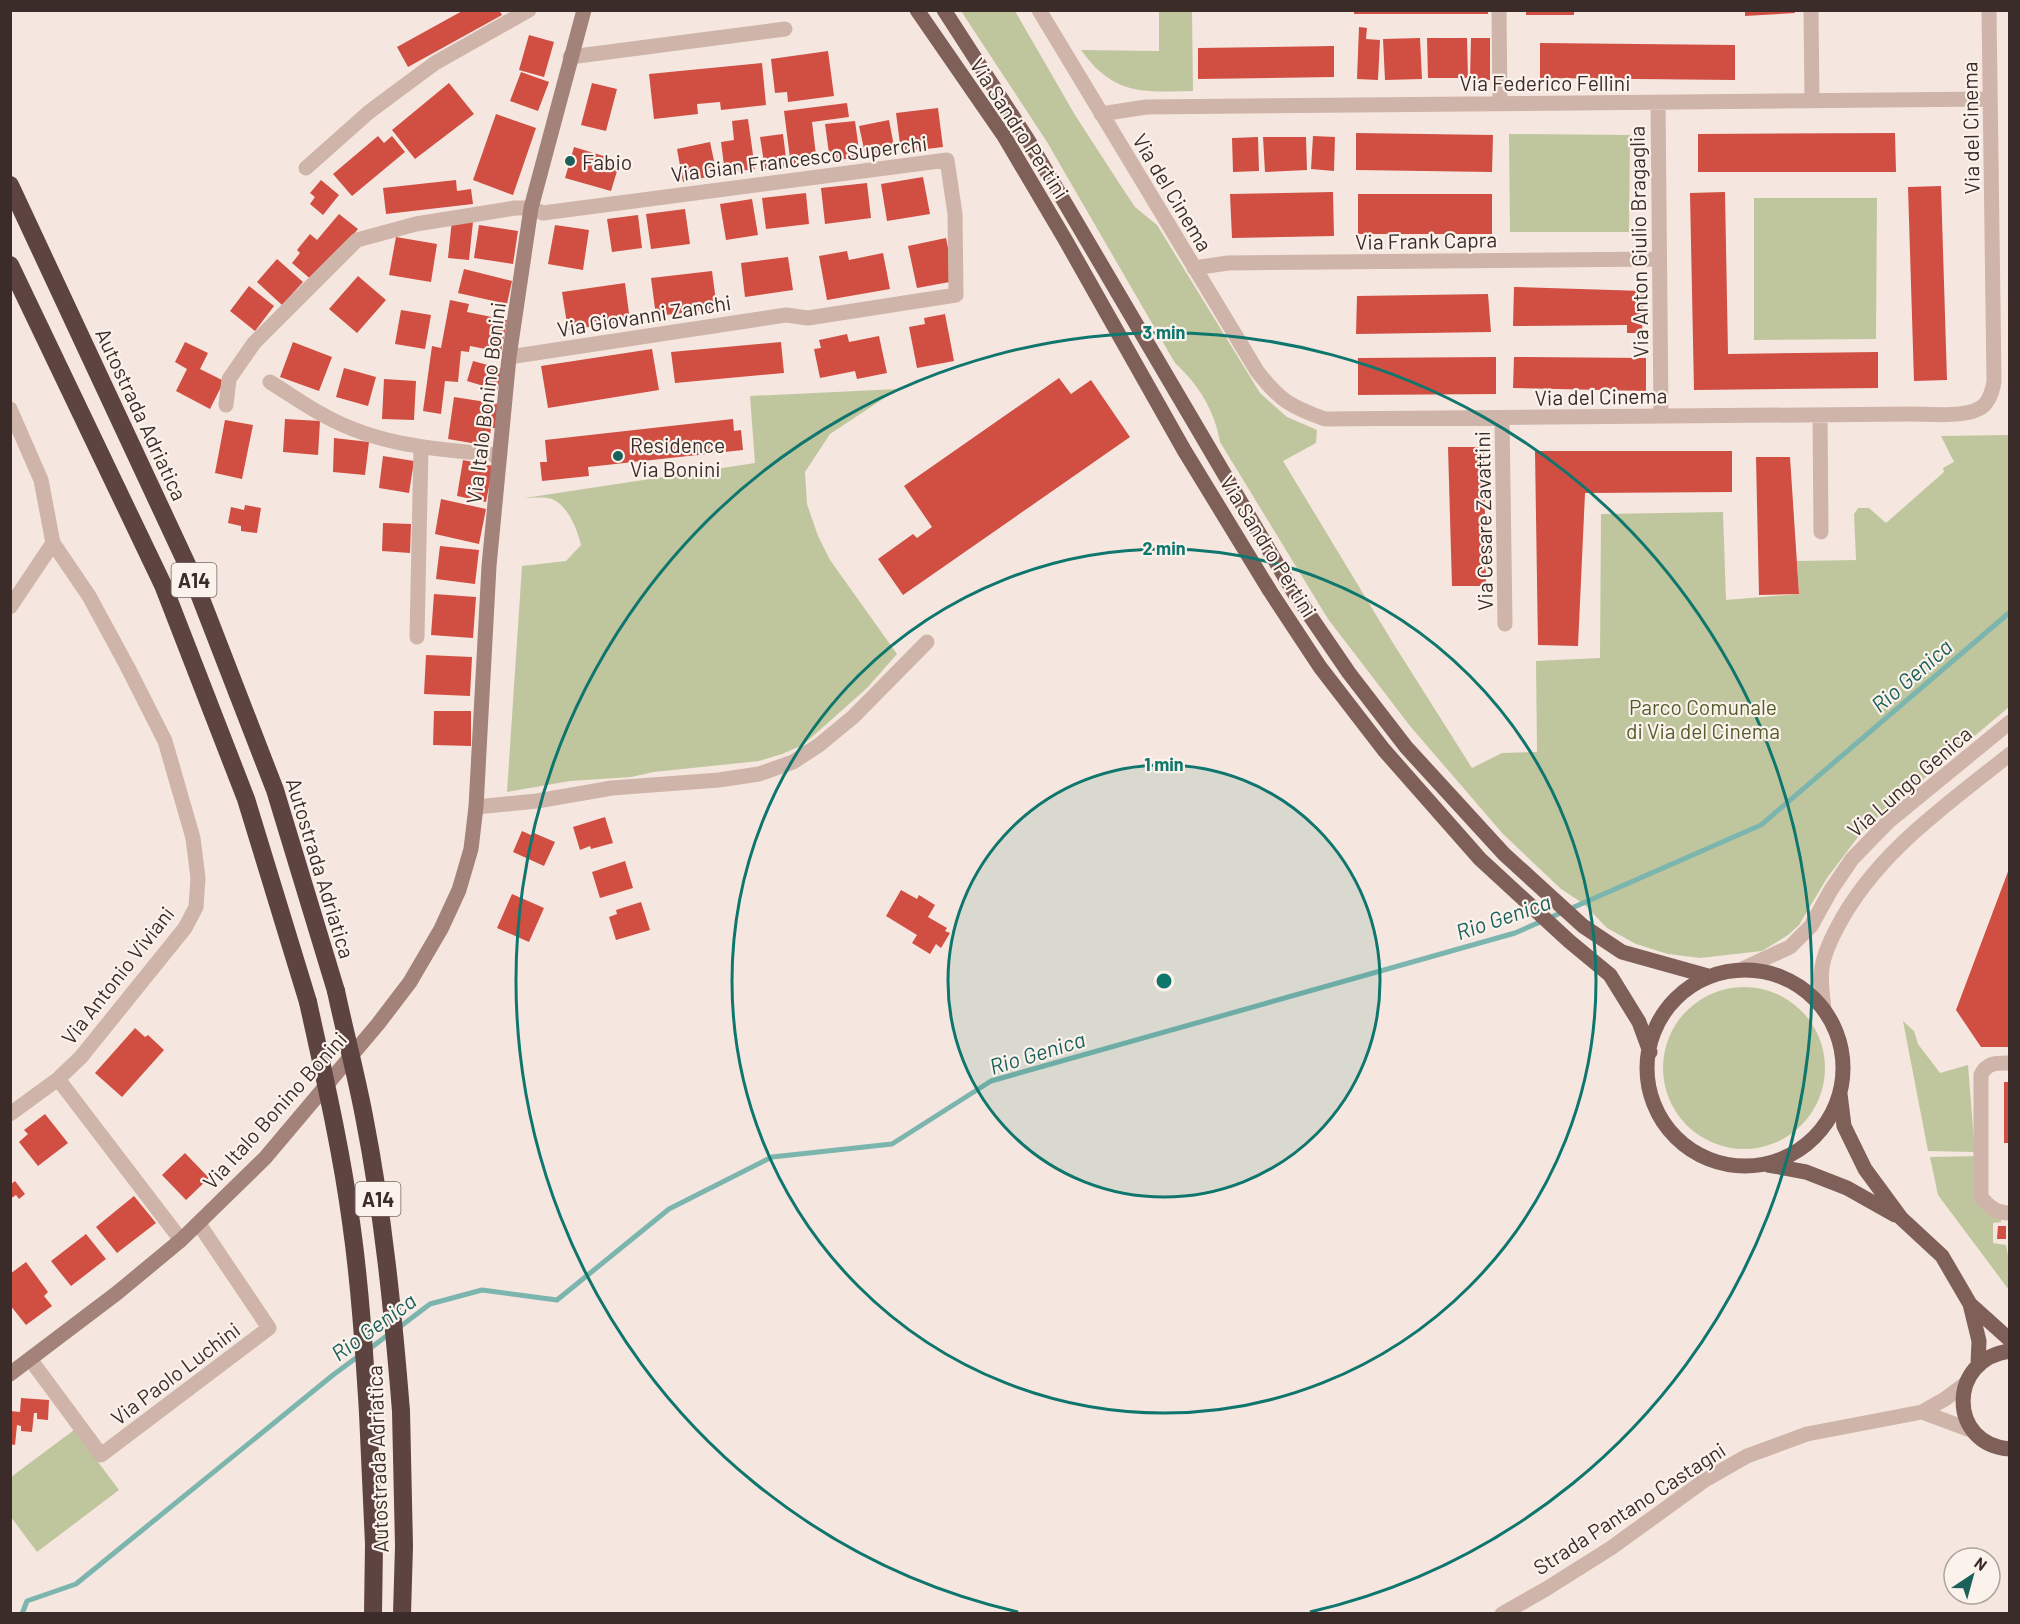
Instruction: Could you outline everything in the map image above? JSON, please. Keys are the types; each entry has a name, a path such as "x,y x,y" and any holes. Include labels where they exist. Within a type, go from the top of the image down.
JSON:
{"highway":[{"name":"Autostrada Adriatica","path":"10,185 191,573 274,790 336,991 364,1116 381,1218 393,1314 400,1411 404,1546 402,1614"},
{"name":"Autostrada Adriatica","path":"10,265 163,585 246,799 308,1002 335,1124 351,1222 362,1318 374,1544 373,1614"}],"main road":[{"name":"Via Italo Bonino Bonini","path":"10,1374 117,1293 181,1240 265,1158 378,1024 410,982 441,929 459,890 471,849 476,807 489,566 509,357 531,208 584,10"},
{"name":"Via Sandro Pertini","path":"917,10 1004,136 1184,450 1270,591 1320,667 1383,750 1480,859 1569,942 1610,975 1639,1022 1650,1052"},
{"name":"Via Sandro Pertini","path":"944,10 1028,140 1293,591 1349,673 1406,747 1461,808 1540,889 1583,926 1622,952 1708,976"},
{"path":"1901,1218 1847,1188 1806,1172 1765,1164 1735,1166 1707,1159 1682,1143 1662,1121 1650,1094 1651,1037 1664,1011 1684,991 1708,976 1740,970 1772,974 1801,987 1824,1010 1838,1036 1842,1055 1840,1093 1844,1126 1864,1169 1901,1218 1942,1256 1970,1304 1979,1341 1978,1364"},
{"path":"1765,1164 1790,1155 1813,1140 1830,1119 1840,1093"},
{"path":"1970,1304 2010,1340"},
{"path":"2010,1351 1988,1357 1978,1364 1965,1384 1963,1394 1964,1413 1973,1431 1992,1445 2010,1449"}],"street":[{"path":"306,168 369,112 435,63 530,10"},
{"name":"Via del Cinema","path":"1039,10 1257,371 1272,392 1295,408 1325,419 1975,412 1985,405 1992,394 1994,381 1989,10"},
{"path":"1499,10 1500,103"},
{"path":"1811,10 1812,101"},
{"path":"570,57 785,29"},
{"name":"Via Federico Fellini","path":"1101,114 1146,107 1990,99"},
{"name":"Via Anton Giulio Bragaglia","path":"1658,102 1661,416"},
{"name":"Via Gian Francesco Superchi","path":"531,208 543,213 947,160 955,214 956,295 808,318 786,315"},
{"path":"226,405 229,379 254,343 357,240 416,224 515,208 531,208"},
{"name":"Via Frank Capra","path":"1194,268 1228,263 1659,259"},
{"name":"Via Giovanni Zanchi","path":"509,357 786,315"},
{"path":"270,382 326,417 380,439 422,448 500,455"},
{"name":"Via Antonio Viviani","path":"10,409 41,480 53,543 89,596 165,741 193,838 198,879 196,907 185,928 81,1057 58,1079 10,1114"},
{"path":"1820,415 1821,532"},
{"name":"Via Cesare Zavattini","path":"1502,418 1505,624"},
{"path":"417,636 422,448"},
{"path":"10,607 53,543"},
{"path":"476,807 537,801 612,788 719,780 759,774 793,762 819,745 853,717 927,642"},
{"name":"Via Lungo Genica","path":"1740,970 1790,947 1811,926 1852,859 1888,822 2010,722"},
{"name":"Via Lungo Genica","path":"1824,1010 1822,969 1828,946 1845,914 1872,874 1906,838 2010,754"},
{"path":"2010,1063 1992,1063 1984,1069 1981,1075 1981,1197 1989,1207 2001,1213 2010,1213"},
{"path":"58,1079 181,1240"},
{"name":"Via Paolo Luchini","path":"30,1359 101,1455 269,1328 199,1224"},
{"name":"Strada Pantano Castagni","path":"1502,1614 1611,1548 1705,1480 1747,1456 1807,1434 1922,1412 1965,1384"},
{"path":"1922,1412 1973,1431"}],"green space":[{"name":"Parco Comunale di Via del Cinema","path":"961,11 1015,11 1075,115 1135,207 1157,225 1260,393 1287,417 1317,430 1316,443 1283,461 1472,768 1502,753 1537,752 1536,661 1600,658 1601,514 1723,512 1726,600 1799,594 1797,561 1856,560 1854,514 1858,508 1869,508 1886,523 1944,472 1943,468 1954,462 1941,436 2009,435 2009,707 1864,829 1827,878 1799,925 1788,935 1762,951 1700,958 1668,954 1636,944 1607,928 1584,904 1561,889 1503,834 1410,726 1328,619 1220,442 1210,409 1198,389 1175,363 1047,142"},
{"path":"1159,11 1192,11 1193,91 1144,91 1131,88 1105,76 1081,50 1159,51"},
{"path":"1509,134 1630,135 1629,232 1510,232"},
{"path":"1754,198 1877,198 1876,339 1754,340"},
{"path":"898,389 830,434 805,472 807,504 818,536 830,560 897,654 867,688 803,745 759,761 654,772 631,777 570,781 507,792 522,566 566,561 581,545 572,520 564,508 548,498 525,498 755,463 750,396"},
{"path":"1744,987 1760,988 1775,993 1789,1000 1801,1011 1812,1023 1819,1037 1824,1052 1824,1084 1819,1099 1812,1113 1801,1125 1789,1136 1775,1143 1760,1148 1744,1149 1728,1148 1713,1143 1699,1136 1687,1125 1676,1113 1669,1099 1664,1084 1663,1068 1664,1052 1669,1037 1676,1023 1687,1011 1699,1000 1713,993 1728,988"},
{"path":"1903,1021 1914,1031 1918,1044 1940,1073 1968,1065 1975,1152 1928,1151"},
{"path":"1978,1156 1977,1199 2001,1216 2001,1222 1993,1223 1993,1243 2006,1245 2009,1260 2009,1290 1938,1195 1930,1157"},
{"path":"74,1430 119,1490 37,1552 11,1517 11,1477"}],"building":[{"path":"464,10 499,10 502,15 408,67 397,47"},
{"path":"1354,10 1488,10 1488,14 1354,14"},
{"path":"1526,10 1574,10 1574,15 1526,15"},
{"path":"1745,10 1794,10 1795,13 1745,16"},
{"path":"1359,27 1367,28 1366,39 1380,40 1378,80 1357,79"},
{"path":"529,35 554,42 544,77 519,70"},
{"path":"1420,38 1422,79 1385,80 1383,39"},
{"path":"1427,38 1467,38 1468,78 1428,78"},
{"path":"1471,38 1490,38 1490,80 1470,79"},
{"path":"1540,43 1735,45 1735,80 1540,78"},
{"path":"1334,46 1334,77 1198,79 1198,48"},
{"path":"828,51 834,96 788,102 787,92 775,93 771,59"},
{"path":"762,63 766,105 721,110 720,102 697,104 698,114 654,119 649,74"},
{"path":"521,72 549,82 538,111 510,101"},
{"path":"449,83 474,114 415,159 392,130"},
{"path":"592,83 617,89 606,131 581,125"},
{"path":"847,103 849,117 812,122 817,163 791,166 784,111"},
{"path":"938,108 943,147 901,152 896,113"},
{"path":"496,114 536,128 513,195 473,180"},
{"path":"748,119 755,169 725,173 721,142 734,140 732,121"},
{"path":"889,120 895,152 866,158 859,126"},
{"path":"855,121 860,157 830,161 825,124"},
{"path":"1356,133 1493,135 1492,172 1356,170"},
{"path":"1895,133 1896,172 1698,172 1698,134"},
{"path":"783,134 787,166 765,169 760,137"},
{"path":"378,136 384,143 392,136 405,152 352,196 333,174"},
{"path":"1313,136 1335,137 1334,171 1311,169"},
{"path":"1258,137 1259,171 1233,172 1232,138"},
{"path":"1263,137 1306,137 1307,170 1265,172"},
{"path":"710,142 717,175 683,182 677,149"},
{"path":"574,147 620,161 611,191 565,178"},
{"path":"923,177 930,214 887,221 881,184"},
{"path":"321,180 339,195 323,215 310,204 315,197 310,193"},
{"path":"456,180 457,191 471,189 473,204 386,214 383,188"},
{"path":"867,183 871,218 825,224 821,188"},
{"path":"1941,186 1947,380 1914,381 1908,187"},
{"path":"1333,192 1334,236 1232,238 1230,194"},
{"path":"1725,192 1728,354 1878,352 1878,388 1694,390 1690,193"},
{"path":"806,193 809,224 766,229 762,198"},
{"path":"1358,194 1492,194 1492,234 1358,234"},
{"path":"752,199 758,235 726,240 720,204"},
{"path":"685,209 690,244 651,249 646,214"},
{"path":"339,214 358,229 314,282 292,263 300,253 297,250 310,234 317,240"},
{"path":"638,215 642,248 612,252 607,219"},
{"path":"452,220 473,222 469,260 448,258"},
{"path":"479,225 518,231 513,264 474,258"},
{"path":"555,225 589,230 583,270 548,264"},
{"path":"396,237 437,244 431,282 389,275"},
{"path":"946,238 955,281 917,288 908,246"},
{"path":"847,251 849,260 883,253 890,289 827,300 819,256"},
{"path":"788,257 793,290 745,297 741,263"},
{"path":"277,259 303,282 282,305 257,282"},
{"path":"464,269 512,281 507,304 458,293"},
{"path":"712,271 717,309 656,316 651,278"},
{"path":"358,276 386,300 357,333 329,309"},
{"path":"625,283 630,321 568,330 562,292"},
{"path":"249,286 274,306 255,331 230,311"},
{"path":"1514,287 1644,291 1642,333 1627,333 1627,325 1513,326"},
{"path":"1488,294 1491,332 1356,334 1357,296"},
{"path":"450,300 469,304 467,312 507,320 501,352 470,346 469,352 461,351 458,382 445,381 441,414 423,411 432,346 441,348"},
{"path":"401,310 431,315 425,349 395,344"},
{"path":"945,314 954,361 917,368 909,327 925,324 924,318"},
{"path":"847,334 849,342 879,336 887,373 857,379 855,371 820,378 814,349 821,348 819,340"},
{"path":"185,342 208,353 200,369 224,381 210,409 176,391 187,369 175,362"},
{"path":"293,342 332,357 319,391 280,377"},
{"path":"781,342 784,373 675,383 671,352"},
{"path":"652,349 659,390 548,408 541,366"},
{"path":"1496,357 1496,394 1358,395 1358,358"},
{"path":"1514,357 1646,358 1646,391 1513,388"},
{"path":"473,361 503,369 497,390 467,381"},
{"path":"344,368 376,377 368,406 336,397"},
{"path":"1059,378 1071,394 1091,380 1130,437 903,595 878,559 913,534 917,538 932,527 904,486"},
{"path":"384,379 416,381 414,420 382,419"},
{"path":"454,397 499,404 495,428 491,428 489,446 448,439"},
{"path":"285,419 320,421 318,455 283,452"},
{"name":"Residence Via Bonini","path":"733,419 734,431 741,430 743,450 588,467 589,476 542,481 540,462 547,462 545,440"},
{"path":"225,420 253,425 242,479 215,473"},
{"path":"334,438 369,442 365,475 333,472"},
{"path":"1448,447 1484,447 1486,586 1452,586"},
{"path":"1535,451 1732,451 1732,492 1585,493 1578,646 1538,645"},
{"path":"383,456 414,461 409,493 379,488"},
{"path":"1756,457 1790,457 1799,594 1759,595"},
{"path":"463,460 493,466 486,502 457,496"},
{"path":"441,499 486,509 479,544 435,534"},
{"path":"245,505 261,508 257,533 241,531 241,526 228,523 231,507 244,510"},
{"path":"383,523 411,524 410,553 382,551"},
{"path":"440,546 479,550 475,584 436,579"},
{"path":"434,594 476,597 473,638 431,635"},
{"path":"426,655 472,657 470,696 424,694"},
{"path":"434,711 471,711 471,746 433,745"},
{"path":"605,817 613,843 591,849 590,846 580,850 573,827"},
{"path":"522,831 533,836 534,833 555,842 544,866 513,852"},
{"path":"625,861 633,888 600,898 592,872"},
{"path":"2009,869 2010,1047 1981,1047 1956,1010"},
{"path":"901,890 917,899 919,895 935,905 928,917 947,928 945,931 950,933 941,948 936,944 930,954 912,943 917,935 886,916"},
{"path":"512,894 544,908 529,942 497,928"},
{"path":"641,902 650,930 616,940 609,917 617,914 616,910"},
{"path":"135,1028 145,1037 148,1035 164,1050 122,1097 95,1073"},
{"path":"2004,1082 2010,1082 2010,1143 2004,1143"},
{"path":"45,1114 68,1143 38,1166 19,1142 28,1134 24,1130"},
{"path":"185,1153 209,1178 186,1200 162,1175"},
{"path":"15,1181 25,1194 19,1199 16,1195 10,1199 10,1185"},
{"path":"134,1196 156,1223 117,1253 96,1227"},
{"path":"1998,1226 2006,1226 2006,1239 1997,1239"},
{"path":"86,1234 106,1259 71,1286 51,1261"},
{"path":"26,1262 48,1292 44,1296 52,1306 26,1325 10,1305 10,1274"},
{"path":"21,1398 49,1400 48,1420 37,1419 37,1413 34,1413 32,1432 21,1431 21,1426 17,1425 15,1445 10,1444 10,1411 20,1412"}],"waterway":[{"name":"Rio Genica","path":"397,1329 430,1304 482,1290 557,1300 669,1209 772,1157 892,1144 991,1081 1515,933 1761,825 2010,612"},
{"name":"Rio Genica","path":"368,1350 389,1334"},
{"name":"Rio Genica","path":"22,1614 27,1601 76,1584 360,1355"}],"place":[{"name":"Fabio","path":"570,161"},
{"name":"Residence Via Bonini","path":"618,456"}]}
